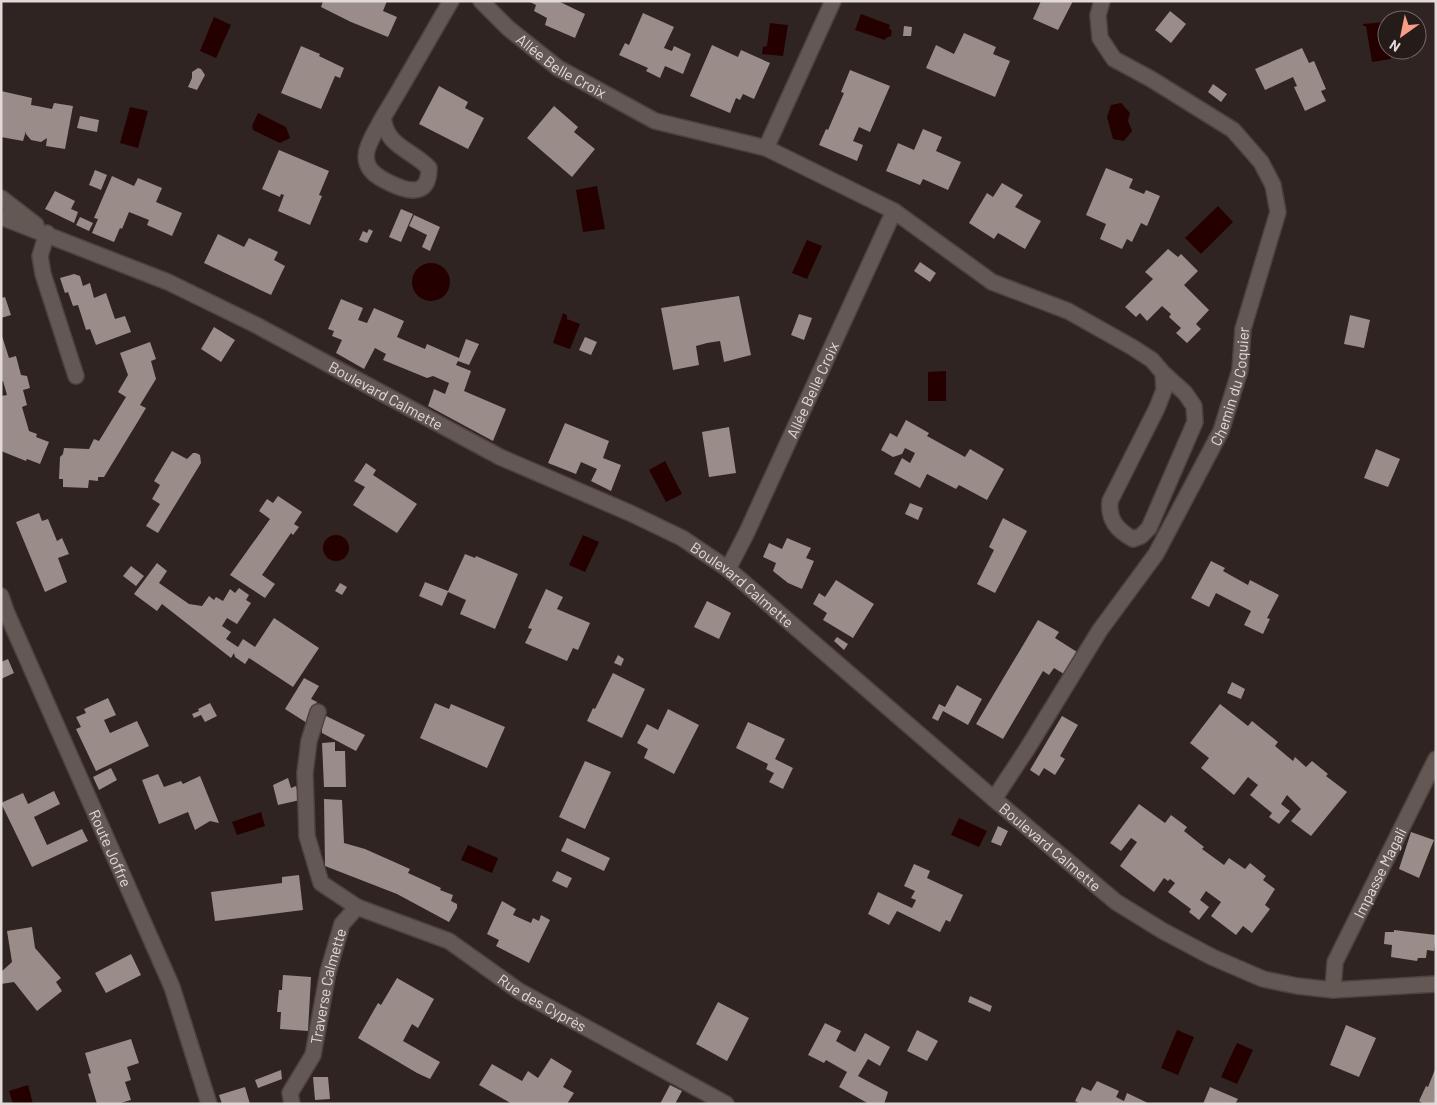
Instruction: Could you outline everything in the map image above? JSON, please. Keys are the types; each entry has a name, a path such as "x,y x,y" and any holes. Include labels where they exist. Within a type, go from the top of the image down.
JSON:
{"street":[{"path":"383,117 384,128 388,136 429,168 429,178 423,187 417,190 402,188 377,177 366,159 367,148 383,117 451,1"},
{"name":"Allée Belle Croix","path":"481,1 508,28 558,68 655,121 766,148 894,211 992,282 1068,311 1152,360 1163,373 1186,393 1194,406 1195,422 1149,528 1141,536 1133,539 1122,533 1112,521 1109,511 1110,501 1157,408 1164,390 1163,373"},
{"path":"766,148 833,1"},
{"name":"Chemin du Coquier","path":"994,799 1100,630 1156,554 1221,431 1240,370 1243,329 1278,212 1273,185 1261,162 1233,130 1151,79 1114,59 1100,38 1098,16 1102,1"},
{"path":"1,198 47,233 40,256 42,274 76,376"},
{"name":"Allée Belle Croix","path":"728,569 747,532 894,211"},
{"name":"Boulevard Calmette","path":"1,217 47,233 168,282 256,324 500,457 630,513 682,538 728,569 1116,902 1163,931 1212,957 1263,979 1297,986 1333,990 1436,984"},
{"name":"Route Joffre","path":"1,596 172,987 209,1104"},
{"path":"318,712 309,741 305,773 307,836 321,883 357,907"},
{"name":"Impasse Magali","path":"1333,990 1335,962 1436,759"},
{"name":"Traverse Calmette","path":"292,1104 290,1093 313,1055 328,972 342,924 357,907"},
{"name":"Rue des Cyprès","path":"357,907 449,941 519,991 726,1104"}],"shaded area":[{"path":"861,14 890,25 891,36 885,40 855,30"},
{"path":"214,17 231,25 216,58 200,51"},
{"path":"770,23 788,25 783,56 762,54 763,47 767,46"},
{"path":"1377,23 1377,60 1385,60 1372,62 1366,26 1363,26 1363,24"},
{"path":"1121,103 1130,113 1128,121 1132,131 1124,141 1113,139 1107,117 1111,105"},
{"path":"130,107 148,111 138,148 120,143"},
{"path":"258,113 286,127 290,138 280,143 253,130 252,126"},
{"path":"597,186 605,229 583,232 576,190"},
{"path":"1218,206 1233,222 1201,254 1185,238"},
{"path":"807,240 822,246 807,279 792,273"},
{"path":"431,263 444,269 450,282 444,295 431,301 418,295 412,282 418,269"},
{"path":"563,313 567,315 567,319 580,324 570,349 553,343"},
{"path":"946,371 946,401 928,401 928,372"},
{"path":"665,461 682,494 666,502 649,470"},
{"path":"336,535 346,538 349,548 346,558 336,561 326,558 323,548 326,538"},
{"path":"583,535 599,542 585,572 569,565"},
{"path":"261,812 265,826 237,835 232,822"},
{"path":"959,818 987,831 979,847 951,835"},
{"path":"468,845 498,858 492,873 461,860"},
{"path":"1177,1030 1194,1037 1178,1075 1161,1068"},
{"path":"1237,1043 1253,1050 1237,1084 1221,1077"},
{"path":"28,1085 33,1104 13,1104 9,1091"}],"building":[{"path":"323,1 387,1 383,11 397,17 388,37 321,7"},
{"path":"528,1 558,1 585,14 575,38 545,25 547,18 534,11 536,5"},
{"path":"1041,1 1073,1 1058,30 1033,19"},
{"path":"1170,11 1186,24 1171,43 1155,30"},
{"path":"643,13 674,27 664,48 672,51 674,46 691,54 683,74 665,66 660,78 646,71 648,68 619,55 625,43 629,45"},
{"path":"904,26 912,27 911,36 903,36"},
{"path":"964,33 996,47 993,54 1010,61 995,97 926,68 936,45 954,54"},
{"path":"712,45 738,57 741,50 770,63 754,99 743,94 740,100 736,98 730,113 690,96"},
{"path":"301,46 320,54 319,56 344,68 340,78 335,76 321,109 281,93"},
{"path":"1302,48 1309,63 1314,61 1326,89 1321,91 1326,101 1305,111 1294,87 1297,86 1293,77 1265,90 1255,69"},
{"path":"198,68 205,75 197,90 188,87 192,78 192,72"},
{"path":"850,70 890,86 870,132 859,127 853,141 863,145 857,161 819,145 826,129 828,130 844,93 841,92"},
{"path":"1213,84 1227,94 1221,102 1208,92"},
{"path":"439,86 468,102 465,108 484,118 468,149 419,124"},
{"path":"1,91 32,98 31,105 52,109 54,103 73,106 65,149 46,146 47,138 41,142 31,140 26,131 23,141 1,137"},
{"path":"554,106 578,127 574,132 595,149 572,177 527,138"},
{"path":"80,116 99,120 97,132 77,128"},
{"path":"923,129 942,137 936,151 961,162 948,190 923,179 920,185 886,171 898,143 914,150"},
{"path":"279,150 329,171 319,195 322,196 310,225 278,211 284,195 281,194 280,197 262,189"},
{"path":"1106,168 1133,179 1129,188 1144,194 1146,190 1160,196 1147,226 1141,223 1132,242 1127,239 1122,249 1100,239 1106,224 1086,215"},
{"path":"95,170 107,175 101,190 89,185"},
{"path":"112,176 134,186 138,178 162,188 156,202 182,213 172,236 147,225 149,220 129,212 114,242 92,233 98,219 94,218"},
{"path":"1002,183 1023,195 1015,207 1041,221 1025,249 998,233 994,239 969,223 987,193 993,197"},
{"path":"55,191 75,201 71,209 78,212 74,223 45,209"},
{"path":"401,209 413,214 401,242 389,237"},
{"path":"414,215 440,227 430,251 422,247 427,235 409,226"},
{"path":"80,217 93,223 89,231 76,225"},
{"path":"369,229 373,231 367,243 359,240 363,231 367,233"},
{"path":"218,234 244,247 249,238 278,252 274,260 285,266 271,295 204,263"},
{"path":"1168,249 1178,257 1181,254 1198,271 1184,285 1209,310 1196,324 1201,329 1187,343 1176,333 1181,328 1169,317 1171,314 1162,306 1147,321 1140,313 1136,317 1125,307 1153,279 1145,272"},
{"path":"920,262 936,273 930,282 914,271"},
{"path":"74,274 80,276 83,286 90,283 94,298 106,293 115,319 125,316 131,332 96,345 90,329 86,330 78,305 73,306 68,292 65,293 60,278"},
{"path":"739,296 751,355 724,362 720,341 707,343 696,346 699,365 673,370 661,308"},
{"path":"5,297 11,315 1,318 1,298"},
{"path":"341,299 363,308 358,320 367,323 374,308 404,321 397,337 425,349 427,344 459,358 466,339 479,344 469,365 458,361 456,365 471,371 464,391 506,409 493,441 428,406 434,389 445,394 449,383 433,376 427,378 383,360 386,354 375,348 364,369 336,353 342,340 332,336 334,331 328,329"},
{"path":"799,314 812,318 804,340 791,335"},
{"path":"1350,315 1370,320 1364,348 1344,344"},
{"path":"214,327 235,340 221,362 201,349"},
{"path":"1,333 9,358 16,356 21,375 27,376 30,388 23,390 27,405 22,407 29,431 37,434 36,437 49,442 40,464 27,459 26,461 1,451 1,396 7,395 3,381 1,381"},
{"path":"585,337 597,342 591,355 579,350"},
{"path":"150,342 156,359 151,361 156,379 140,405 146,408 104,477 98,477 98,481 89,480 88,488 63,487 63,479 59,479 60,457 63,454 64,448 89,449 94,439 99,441 126,397 118,392 128,375 120,353"},
{"path":"906,420 929,433 927,436 965,457 970,449 1004,469 987,500 959,485 956,489 927,474 920,488 894,474 902,458 910,463 915,453 905,448 902,454 893,457 881,450 890,433 897,437"},
{"path":"565,423 609,441 603,458 621,465 611,491 591,481 597,469 581,462 576,474 548,463"},
{"path":"729,427 736,473 709,477 702,432"},
{"path":"1376,449 1400,459 1388,487 1364,478"},
{"path":"172,451 187,459 193,453 196,453 200,455 201,463 158,533 146,526 160,504 152,499 160,485 154,481"},
{"path":"366,463 376,470 373,475 417,504 397,533 353,505 365,487 354,481"},
{"path":"278,496 302,512 294,524 299,527 293,535 291,533 262,575 275,584 265,598 230,575 270,519 259,511 267,499 273,503"},
{"path":"910,503 923,508 918,520 905,514"},
{"path":"39,513 42,521 48,519 57,541 62,538 69,554 58,558 67,582 45,592 16,522"},
{"path":"1003,518 1027,531 995,593 977,584 994,550 989,547"},
{"path":"787,538 811,548 806,558 814,561 802,589 788,583 773,571 776,563 763,557 769,543 782,549"},
{"path":"465,554 475,558 476,556 518,574 495,629 460,614 466,600 448,592 442,606 419,596 425,582 448,591"},
{"path":"1211,561 1225,568 1223,571 1248,585 1250,580 1279,595 1267,618 1270,619 1263,634 1244,625 1251,611 1216,593 1209,607 1191,598"},
{"path":"157,563 167,571 159,583 189,604 202,606 209,596 214,600 216,597 223,601 230,589 235,593 239,588 249,595 246,600 251,603 237,624 227,618 222,626 231,632 226,639 238,647 243,639 255,647 274,618 319,648 293,687 249,658 245,664 235,657 234,653 231,658 162,604 157,611 134,594"},
{"path":"131,566 144,576 136,586 123,576"},
{"path":"836,580 874,604 853,638 823,620 827,613 813,604 819,593 825,597"},
{"path":"340,583 347,587 342,595 335,591"},
{"path":"546,589 563,597 557,609 590,623 578,650 573,648 567,661 525,643 532,629 528,628"},
{"path":"707,601 731,613 719,639 694,627"},
{"path":"1038,620 1059,632 1055,638 1077,652 1064,674 1054,668 1049,675 1043,671 1003,739 976,724"},
{"path":"837,637 848,644 844,650 834,641"},
{"path":"618,655 624,659 621,666 614,663"},
{"path":"8,659 14,673 1,679 1,662"},
{"path":"613,673 645,689 622,738 587,721"},
{"path":"304,678 319,686 311,699 317,702 307,723 285,709"},
{"path":"1232,682 1245,689 1241,699 1227,693"},
{"path":"957,685 982,699 968,725 943,711 938,721 932,718 939,704 945,707"},
{"path":"108,698 116,715 104,720 110,733 137,721 149,746 96,771 76,729 81,727 76,717 86,713 84,709"},
{"path":"210,703 217,716 205,722 201,715 194,718 192,714"},
{"path":"435,703 449,709 451,704 505,727 487,768 420,738"},
{"path":"1220,704 1248,726 1252,721 1278,742 1275,746 1293,761 1295,757 1306,767 1312,761 1328,774 1326,776 1347,792 1311,836 1291,821 1301,809 1287,795 1281,804 1290,811 1279,824 1269,817 1272,813 1250,795 1258,785 1248,777 1234,795 1201,768 1209,758 1190,743"},
{"path":"668,709 699,725 674,774 644,758 648,749 637,743 647,724 658,730"},
{"path":"324,715 365,735 356,751 322,733 321,719"},
{"path":"1062,716 1078,725 1060,756 1065,759 1055,775 1044,768 1039,776 1030,770"},
{"path":"748,722 785,739 775,759 793,768 783,789 769,782 774,773 766,769 768,764 736,748"},
{"path":"335,742 335,751 345,751 346,787 324,787 322,743"},
{"path":"585,761 611,772 585,829 559,817"},
{"path":"111,768 117,780 99,790 93,777"},
{"path":"158,774 164,787 181,781 183,784 200,776 219,823 210,821 195,830 188,812 159,824 142,780"},
{"path":"288,778 291,788 296,786 300,800 278,805 273,785"},
{"path":"54,791 60,804 34,817 47,845 82,829 88,841 32,867 1,803 23,793 28,804"},
{"path":"324,799 342,800 344,843 365,849 410,869 408,873 453,895 451,901 457,904 457,908 449,922 397,894 325,866"},
{"path":"1139,804 1165,823 1171,815 1187,827 1184,831 1204,847 1202,849 1224,865 1229,858 1245,869 1250,863 1266,876 1263,880 1275,889 1265,905 1270,909 1252,933 1243,926 1236,935 1211,916 1221,902 1206,891 1200,900 1209,907 1199,920 1189,912 1191,909 1168,892 1175,883 1170,879 1168,881 1164,878 1154,892 1120,866 1137,842 1131,838 1121,851 1110,843"},
{"path":"998,826 1008,831 1001,846 991,842"},
{"path":"1411,832 1434,840 1419,878 1399,869"},
{"path":"567,838 610,858 604,871 561,851"},
{"path":"914,864 930,871 927,878 963,895 950,922 946,920 940,932 897,911 889,925 868,914 878,892 912,908 916,900 911,898 915,891 904,886"},
{"path":"557,871 572,878 567,888 552,881"},
{"path":"299,875 303,910 215,921 211,892 282,883 282,877"},
{"path":"502,901 516,909 513,915 531,923 533,918 539,921 541,915 550,920 529,963 496,946 499,940 487,934"},
{"path":"32,927 35,948 61,978 56,982 62,991 37,1011 14,982 1,984 1,972 12,962 7,931"},
{"path":"1394,930 1436,935 1434,951 1427,950 1426,958 1418,958 1417,961 1391,957 1392,945 1384,944 1385,932 1394,932"},
{"path":"131,954 141,975 106,993 95,973"},
{"path":"283,975 311,977 308,1031 280,1029 281,1012 277,1012 279,990 282,990"},
{"path":"397,978 434,999 418,1028 412,1024 403,1041 440,1062 430,1079 358,1038 378,1003 381,1005"},
{"path":"970,996 992,1006 990,1012 968,1002"},
{"path":"718,1002 749,1018 727,1061 696,1044"},
{"path":"825,1023 841,1031 836,1041 855,1052 865,1033 890,1047 880,1066 868,1059 858,1076 888,1092 884,1104 869,1104 839,1087 847,1072 826,1060 824,1063 808,1055"},
{"path":"1346,1025 1376,1038 1359,1077 1330,1065"},
{"path":"917,1030 938,1041 927,1061 907,1051"},
{"path":"131,1039 139,1063 127,1067 131,1080 125,1082 131,1100 117,1104 97,1104 88,1074 91,1073 85,1053"},
{"path":"551,1058 572,1071 563,1087 574,1093 567,1104 512,1104 479,1085 492,1064 522,1081 528,1071 538,1078"},
{"path":"1436,1067 1436,1104 1424,1104 1419,1101 1426,1086 1428,1087"},
{"path":"281,1070 282,1079 258,1088 255,1080"},
{"path":"313,1077 328,1077 330,1099 315,1100"},
{"path":"1097,1081 1119,1091 1116,1097 1124,1101 1127,1093 1150,1104 1081,1104 1075,1101 1082,1087 1091,1091"},
{"path":"670,1085 682,1091 675,1104 660,1104"},
{"path":"245,1087 250,1104 222,1104 219,1095"},
{"path":"1210,1087 1238,1099 1235,1104 1203,1104"}]}
